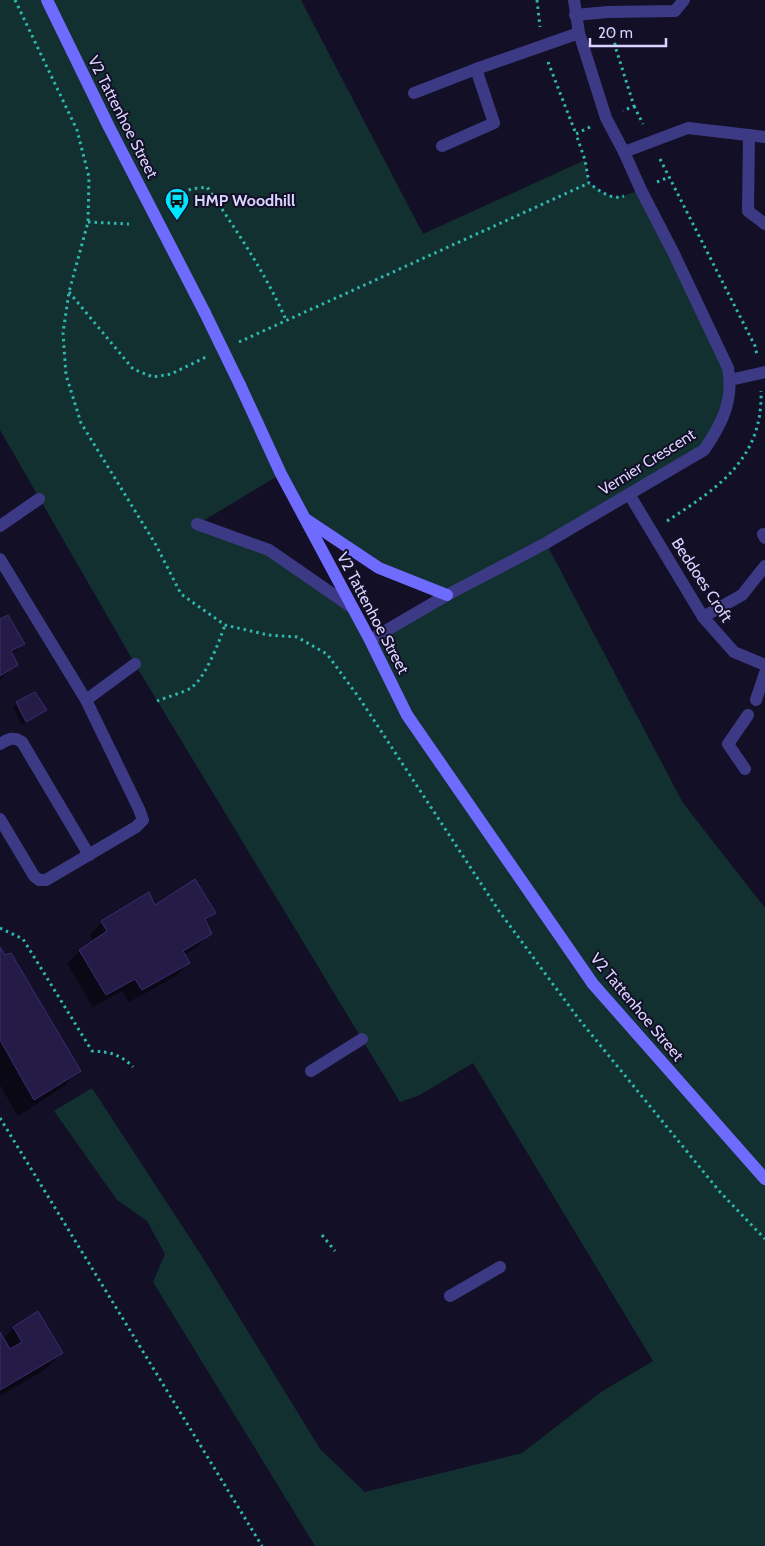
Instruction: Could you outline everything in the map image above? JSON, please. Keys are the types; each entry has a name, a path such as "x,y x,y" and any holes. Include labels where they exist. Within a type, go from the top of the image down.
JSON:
{"street":[{"name":"V2 Tattenhoe Street","path":"47,0 109,127 205,313 282,474 350,606 370,640 407,715 593,984 765,1179"},
{"name":"Vernier Crescent","path":"370,640 447,595 546,543 704,450 720,428 727,406 730,380 728,368 606,118 579,33 574,0"},
{"path":"575,15 608,12 675,11 684,0"},
{"path":"414,94 476,69 579,33"},
{"path":"442,146 494,123 476,69"},
{"path":"624,152 688,128 765,137"},
{"path":"749,135 748,211 765,224"},
{"path":"730,380 765,372"},
{"name":"Beddoes Croft","path":"629,494 703,618 734,652 765,665"},
{"path":"0,526 39,499"},
{"path":"305,518 379,568 447,595"},
{"path":"197,524 269,550 350,606"},
{"path":"0,559 86,700 143,820 136,827 46,880 39,880 34,876 0,819"},
{"path":"703,618 742,595 765,566"},
{"path":"86,700 135,664"},
{"path":"756,700 765,673"},
{"path":"745,769 728,744 748,715"},
{"path":"0,744 10,738 16,738 22,742 89,855"},
{"path":"310,1071 362,1039"},
{"path":"450,1296 500,1267"}],"path":[{"path":"15,0 77,130 89,177 88,222 69,292 63,333 66,375 81,422 156,545 181,594 225,625 268,635 297,637 327,654 360,699 499,911 573,1010 720,1192 765,1239"},
{"path":"537,0 542,45 576,134"},
{"path":"233,345 589,184"},
{"path":"177,196 191,189 207,187 253,255 286,320"},
{"path":"88,222 129,224"},
{"path":"69,292 133,370 153,377 171,374 215,353"},
{"path":"157,701 191,688 206,669 225,625"},
{"path":"0,928 23,939 92,1051 104,1052 124,1058 133,1067"},
{"path":"0,1118 262,1546"},
{"path":"322,1234 335,1252"}],"green space":[{"path":"0,0 301,0 423,234 585,160 589,183 603,193 619,196 641,190 730,380 704,450 546,543 683,803 765,908 765,1546 315,1546 153,1282 165,1254 147,1221 117,1200 54,1111 92,1088 203,1258 320,1449 365,1492 522,1453 601,1392 653,1361 473,1063 420,1095 400,1102 135,664 0,430","holes":["281,474 305,519 379,568 447,596 370,639 350,606 269,550 198,524"]}],"building":[{"path":"8,615 25,644 11,651 18,665 0,676 0,619"},
{"path":"35,692 47,710 26,722 16,702"},
{"path":"195,879 216,913 205,919 212,934 183,951 190,963 142,990 135,979 106,995 79,950 107,931 101,921 149,892 155,905"},
{"path":"0,947 5,955 11,953 81,1071 34,1100 0,1040"},
{"path":"38,1311 63,1353 0,1390 0,1332 10,1349 22,1342 13,1327"}],"place":[{"name":"HMP Woodhill","path":"177,221"}]}
